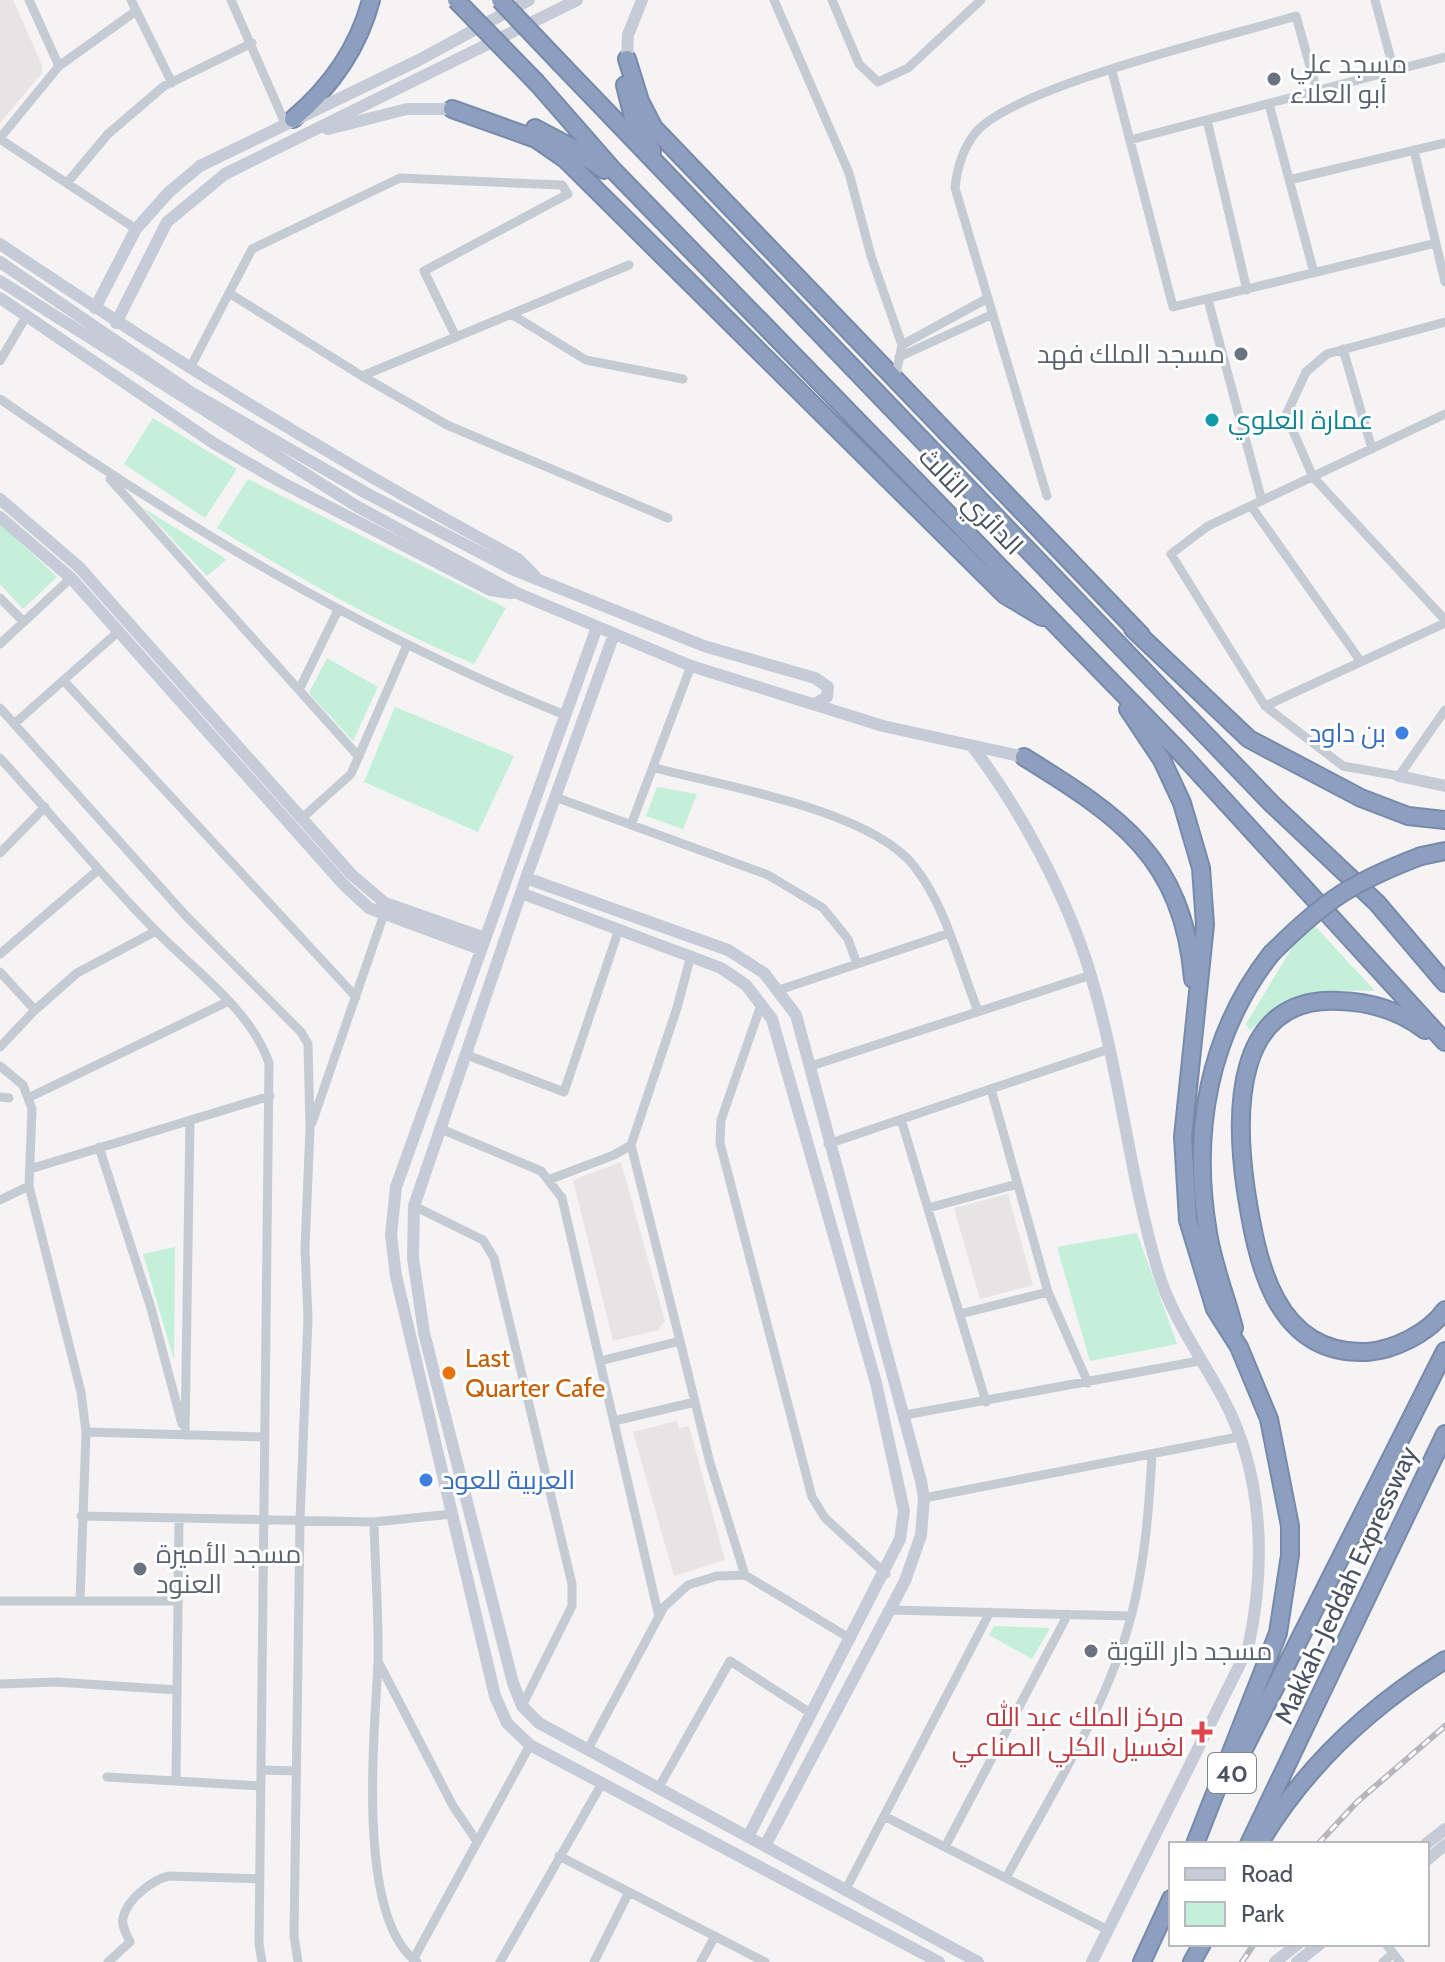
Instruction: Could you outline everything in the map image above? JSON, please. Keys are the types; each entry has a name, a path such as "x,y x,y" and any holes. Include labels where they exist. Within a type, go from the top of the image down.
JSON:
{"highway":[{"path":"289,121 319,97 348,58 371,0"},
{"name":"الدائري الثالث","path":"456,0 537,83 634,192 1107,677 1445,1044"},
{"name":"الدائري الثالث","path":"500,0 1271,803 1377,903 1445,983"},
{"path":"627,59 625,87 633,117 667,177"},
{"path":"627,59 640,101 654,128 1141,635 1249,739 1361,798 1408,816 1445,820"},
{"path":"452,109 492,114 536,128 571,147 634,192"},
{"path":"452,109 536,139 565,159 1005,595 1059,627"},
{"path":"753,313 795,388"},
{"path":"1031,550 1068,574 1141,635"},
{"path":"1107,677 1162,760 1182,803 1201,868 1205,925 1183,1137 1188,1220 1215,1309 1239,1347"},
{"path":"1024,757 1110,813 1136,835 1157,864 1175,895 1187,931 1197,1024"},
{"path":"1197,1842 1270,1662 1283,1611 1290,1555 1287,1494 1269,1419 1239,1347 1208,1237 1201,1172 1202,1114 1209,1080 1234,1011 1271,954 1335,894 1369,876 1421,856 1445,851"},
{"path":"1445,1044 1411,1019 1365,1002 1324,1000 1302,1005 1278,1019 1261,1036 1247,1063 1241,1097 1239,1144 1262,1273 1277,1303 1296,1327 1319,1344 1348,1353 1381,1351 1409,1340 1445,1310"},
{"name":"40","path":"1197,1842 1445,1351"},
{"name":"Makkah-Jeddah Expressway","path":"1250,1842 1445,1434"},
{"path":"1260,1842 1299,1785 1341,1740 1397,1693 1445,1660"},
{"path":"1142,1962 1169,1903"}],"street":[{"path":"29,0 59,66"},
{"path":"131,0 172,83"},
{"path":"231,0 289,121"},
{"path":"95,308 136,229 169,192 200,166 419,60 529,0"},
{"path":"116,323 167,222 225,174 577,0"},
{"path":"627,59 628,35 642,0"},
{"path":"774,0 849,173 871,256 902,345 895,379"},
{"path":"832,0 859,64 878,82 908,68 981,0"},
{"path":"1375,0 1394,71"},
{"path":"136,11 59,66 0,139 136,229"},
{"path":"1047,496 955,188 957,167 977,132 1005,111 1051,89 1296,16 1317,91"},
{"path":"67,183 108,134 172,83 252,43"},
{"path":"1130,140 1445,57"},
{"path":"1112,71 1173,307 1436,243"},
{"path":"1269,104 1314,273"},
{"path":"291,141 376,115 407,109 452,109"},
{"path":"1207,120 1247,290"},
{"path":"1289,180 1445,143"},
{"path":"1414,150 1445,282"},
{"path":"190,368 252,249 400,178 562,185 568,194 424,271 456,337"},
{"path":"0,244 116,323 366,477 518,559 539,580"},
{"path":"0,262 192,393 366,493 539,580 704,646 815,678 828,687 827,697 815,704"},
{"path":"362,376 629,265"},
{"path":"0,281 358,507 517,593 691,666 883,726 1024,757"},
{"path":"229,293 447,425 668,518"},
{"path":"0,298 215,444 281,482 490,590 517,593"},
{"path":"902,345 988,298"},
{"path":"1208,300 1262,501"},
{"path":"511,314 586,360 683,379"},
{"path":"899,357 993,314"},
{"path":"0,361 27,315"},
{"path":"1265,706 1445,621 1313,477 1286,415 1306,372 1327,354 1445,322"},
{"path":"1343,349 1372,449"},
{"path":"0,399 102,470 338,610 472,678 565,715"},
{"path":"1445,414 1208,526 1171,554 1265,706 1343,766 1445,786"},
{"path":"102,470 359,757"},
{"path":"0,499 79,567 352,875 385,903 482,944"},
{"path":"1251,506 1359,659"},
{"path":"0,517 71,578 344,885 369,908 482,944"},
{"path":"0,644 71,578"},
{"path":"0,598 24,622"},
{"path":"299,690 338,610"},
{"path":"597,627 396,1187 391,1235 396,1276 495,1696 507,1723 530,1745 939,1962"},
{"path":"14,724 119,631"},
{"path":"614,634 526,878 414,1206 413,1258 424,1333 513,1683 522,1706 539,1723 978,1962"},
{"path":"301,819 351,774 407,645"},
{"path":"631,825 691,666"},
{"path":"64,681 356,997"},
{"path":"0,708 186,916 301,1032 308,1044 310,1128 294,1936 298,1962"},
{"path":"1399,776 1445,710"},
{"path":"972,746 1003,787 1031,835 1091,975 1140,1208 1159,1276 1199,1361 1225,1401 1255,1490 1260,1550 1258,1605 1248,1648 1092,1962"},
{"path":"0,758 98,870 227,1002 262,1042 269,1063 260,1879 262,1962"},
{"path":"655,768 829,814 863,829 913,864 929,887 978,1011"},
{"path":"555,797 768,875 823,908 848,939 857,964"},
{"path":"0,853 45,807"},
{"path":"0,954 98,870"},
{"path":"526,878 728,950 764,973 779,990 796,1015 828,1144 905,1415 924,1498 921,1535 905,1581 766,1844"},
{"path":"521,893 721,968 746,985 772,1019 876,1383 904,1511 900,1539 886,1574 749,1835"},
{"path":"310,1128 384,914"},
{"path":"467,1055 564,1092 619,929"},
{"path":"0,1047 35,1010 77,973 156,931"},
{"path":"779,990 947,934"},
{"path":"691,955 677,1008 631,1145 695,1402 745,1575"},
{"path":"0,972 35,1010"},
{"path":"811,1066 1091,975"},
{"path":"28,1098 227,1002"},
{"path":"761,1005 721,1120 720,1143 812,1497 825,1518 886,1574"},
{"path":"828,1144 1109,1049"},
{"path":"0,1066 23,1085 32,1109 29,1186 81,1392 86,1432 80,1601"},
{"path":"991,1089 1048,1292 1088,1383"},
{"path":"30,1169 270,1096"},
{"path":"901,1119 986,1402"},
{"path":"185,1435 190,1120"},
{"path":"441,1129 541,1171 562,1198 659,1617"},
{"path":"548,1180 631,1145"},
{"path":"99,1147 151,1308 185,1435"},
{"path":"928,1208 1017,1184"},
{"path":"0,1200 29,1186"},
{"path":"414,1206 483,1240 494,1258 572,1584 572,1606 522,1706"},
{"path":"960,1314 1048,1292"},
{"path":"600,1361 680,1341"},
{"path":"905,1415 1199,1361"},
{"path":"614,1421 695,1402"},
{"path":"86,1432 264,1437"},
{"path":"924,1498 1238,1437"},
{"path":"1006,1878 1097,1706 1131,1616 1146,1550 1152,1455"},
{"path":"81,1516 374,1522 452,1514"},
{"path":"176,1781 179,1518"},
{"path":"374,1522 378,1660 373,1750 374,1831 381,1901 395,1934 415,1961 476,1840 530,1745"},
{"path":"588,1749 659,1617 688,1585 717,1576 745,1575 851,1639"},
{"path":"0,1601 178,1601"},
{"path":"890,1610 1131,1616"},
{"path":"845,1891 990,1612"},
{"path":"945,1847 1068,1614"},
{"path":"378,1660 453,1806 476,1840"},
{"path":"659,1787 730,1661 812,1714"},
{"path":"0,1684 56,1682 177,1690"},
{"path":"261,1770 296,1771"},
{"path":"107,1777 261,1786"},
{"path":"500,1962 601,1785"},
{"path":"884,1816 1108,1930"},
{"path":"1429,1842 1445,1829"},
{"path":"1429,1858 1445,1845"},
{"path":"559,1856 765,1962"},
{"path":"108,1962 130,1942 123,1925 124,1914 148,1885 159,1878 260,1879"},
{"path":"594,1962 628,1894"},
{"path":"701,1962 715,1936"},
{"path":"1275,1962 1295,1946"},
{"path":"1297,1962 1317,1946"},
{"path":"1383,1962 1396,1958"}],"shaded area":[{"path":"0,0 13,0 42,65 42,73 0,123"},
{"path":"621,1162 665,1321 658,1330 613,1341 573,1180"},
{"path":"1008,1194 1033,1285 980,1299 954,1208"},
{"path":"677,1421 679,1428 689,1426 725,1560 674,1576 633,1432"}],"green space":[{"path":"153,418 237,469 205,518 124,464"},
{"path":"248,479 506,608 474,664 343,601 217,528"},
{"path":"143,508 226,559 227,559 207,576"},
{"path":"0,523 57,577 23,609 0,584"},
{"path":"327,658 378,687 353,741 309,693"},
{"path":"395,707 514,756 478,832 364,782"},
{"path":"657,787 697,794 683,829 646,816"},
{"path":"1314,925 1375,991 1338,991 1308,996 1280,1008 1250,1030 1246,1024 1299,936"},
{"path":"1137,1233 1177,1344 1090,1361 1057,1247"},
{"path":"175,1247 174,1360 143,1254"},
{"path":"994,1626 1050,1628 1032,1659 989,1635"}],"railway":[{"path":"1320,1842 1357,1802 1445,1726"},
{"path":"1242,1962 1253,1946"}],"place":[{"name":"مسجد علي أبو العلاء","path":"1274,79"},
{"name":"مسجد الملك فهد","path":"1241,354"},
{"name":"عمارة العلوي","path":"1212,420"},
{"name":"بن داود","path":"1402,733"},
{"name":"Last Quarter Cafe","path":"449,1373"},
{"name":"العربية للعود","path":"426,1480"},
{"name":"مسجد الأميرة العنود","path":"140,1569"},
{"name":"مسجد دار التوبة","path":"1091,1651"},
{"name":"مركز الملك عبد الله لغسيل الكلي الصناعي","path":"1202,1732"}]}
